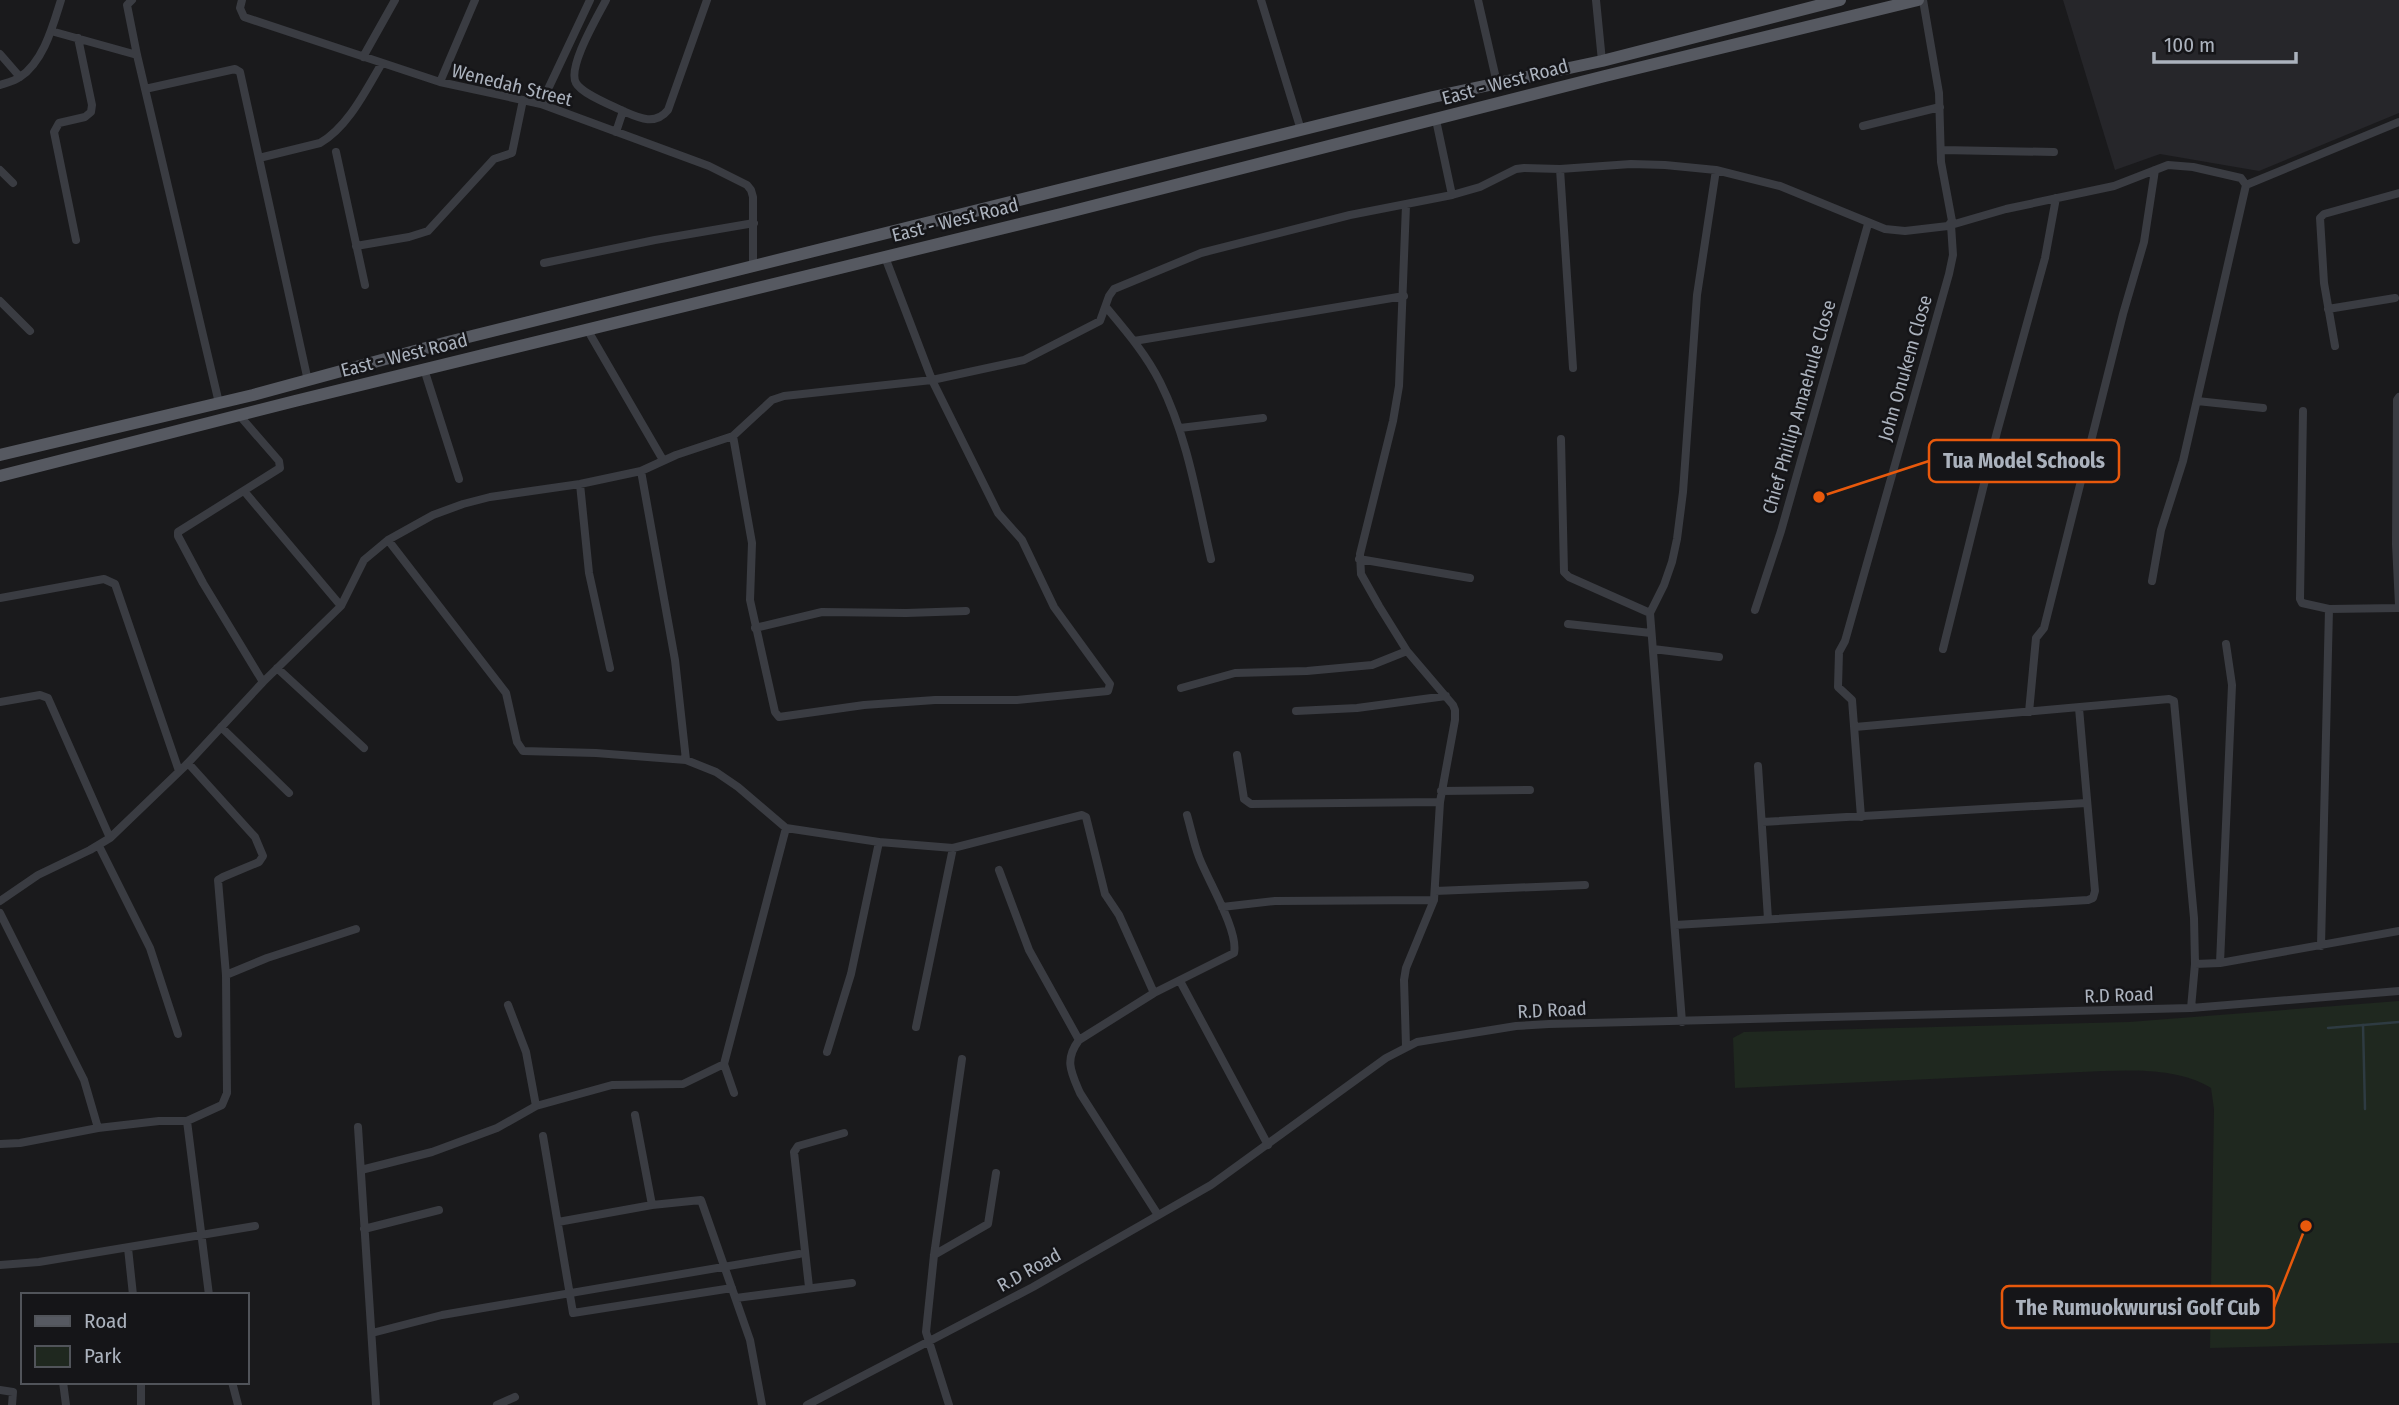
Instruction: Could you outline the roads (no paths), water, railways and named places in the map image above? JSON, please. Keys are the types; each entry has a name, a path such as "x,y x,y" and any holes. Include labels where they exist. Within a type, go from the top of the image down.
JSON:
{"main road":[{"name":"East - West Road","path":"2,451 219,403 753,266 1301,130 1602,61 1840,0"},
{"name":"East - West Road","path":"0,476 424,369 1061,214 1605,76 1921,0"},
{"path":"1056,192 1061,214"}],"street":[{"path":"0,85 20,77 36,61 51,31 61,0"},
{"path":"132,0 127,5 137,55 219,403"},
{"name":"Wenedah Street","path":"242,0 240,8 244,17 439,82 541,104 709,166 747,185 753,197 753,266"},
{"path":"363,57 395,0"},
{"path":"439,82 475,0"},
{"path":"541,104 590,0"},
{"path":"606,0 577,60 574,77 576,83 583,90 623,111 652,120 662,117 668,110 707,0"},
{"path":"1261,0 1301,130"},
{"path":"1478,0 1497,83"},
{"path":"1597,0 1602,61"},
{"name":"John Onukem Close","path":"1855,727 1852,700 1838,687 1839,652 1845,641 1953,255 1941,150 1940,107 1921,0"},
{"path":"51,31 137,55"},
{"path":"76,240 54,132 59,123 85,117 91,112 92,105 78,38"},
{"path":"0,54 20,77"},
{"path":"259,158 320,143 328,138 359,101 382,63"},
{"path":"145,89 238,70 308,381"},
{"path":"356,246 420,234 436,225 494,159 512,153 523,100"},
{"path":"1863,126 1940,107"},
{"path":"616,132 623,111"},
{"path":"1436,120 1452,195"},
{"path":"2246,185 2399,122"},
{"path":"1941,150 2054,152"},
{"path":"336,152 365,285"},
{"path":"0,901 38,875 110,838 188,763 263,682 341,606 363,560 388,540 433,515 500,495 580,484 641,471 663,460 733,436 777,398 932,380 1033,357 1100,321 1108,296 1114,289 1201,253 1350,215 1452,195 1480,187 1516,169 1631,164 1716,170 1780,187 1868,224 1905,231 1951,225 2114,186 2168,165 2193,167 2241,178 2246,185 2183,461 2161,530 2152,581"},
{"path":"1560,169 1573,368"},
{"path":"0,170 13,183"},
{"path":"1682,1022 1650,613 1668,574 1676,539 1683,492 1697,295 1716,170"},
{"path":"2029,712 2036,638 2044,628 2123,314 2144,242 2155,170"},
{"path":"2334,346 2320,218 2324,214 2399,193"},
{"path":"1943,649 1997,432 2045,258 2056,198"},
{"path":"1406,205 1400,370 1394,421 1359,559 1361,574 1407,651 1453,705 1455,720 1441,791 1434,895 1406,968 1404,980 1406,1046"},
{"path":"544,264 655,240 754,223"},
{"name":"Chief Phillip Amaehule Close","path":"1755,610 1868,224"},
{"path":"733,436 752,543 749,591 755,628 775,712 779,717 864,705 934,700 1017,700 1108,691 1110,684 1054,607 1022,540 998,513 932,380 885,257"},
{"path":"1134,341 1404,296"},
{"path":"2328,309 2395,298"},
{"path":"0,301 30,331"},
{"path":"1106,307 1134,341 1159,380 1180,428 1211,559"},
{"path":"587,329 663,460"},
{"path":"424,369 459,479"},
{"path":"2303,411 2301,599 2307,605 2329,609 2399,607 2396,544 2399,397"},
{"path":"2197,401 2263,408"},
{"path":"239,415 280,465 278,470 178,532 178,536 263,682"},
{"path":"1180,428 1263,418"},
{"path":"1561,439 1564,572 1569,577 1650,613"},
{"path":"641,471 675,660 686,760"},
{"path":"580,484 589,573 610,668"},
{"path":"244,491 341,606"},
{"path":"388,540 506,693 520,749 686,760 716,772 786,828 879,842 953,848 1082,815 1086,817 1105,894 1119,915 1154,993"},
{"path":"1359,559 1470,578"},
{"path":"0,598 104,579 115,584 179,771"},
{"path":"2321,946 2329,609"},
{"path":"755,628 822,612 966,611"},
{"path":"1568,624 1651,633"},
{"path":"2220,963 2232,685 2226,643"},
{"path":"1653,649 1719,657"},
{"path":"1181,688 1235,673 1307,671 1372,665 1407,651"},
{"path":"278,668 364,748"},
{"path":"0,702 40,695 48,698 110,838"},
{"path":"1296,711 1357,708 1446,696"},
{"path":"1861,817 1855,727 2169,699 2174,701 2191,875 2194,964 2191,1008"},
{"path":"1675,925 2093,898 2095,891 2079,708"},
{"path":"221,727 289,793"},
{"path":"1237,755 1244,799 1251,804 1440,802"},
{"path":"0,1144 20,1143 98,1128 187,1121 225,1102 228,1021 218,880 259,862 263,856 255,837 188,763"},
{"path":"1758,766 1768,919"},
{"path":"1441,791 1530,790"},
{"path":"1762,822 2086,803"},
{"path":"1158,1216 1080,1093 1070,1072 1070,1063 1071,1051 1079,1040 1154,993 1234,953 1235,944 1222,907 1199,859 1186,815"},
{"path":"734,1093 724,1064 786,828"},
{"path":"827,1052 851,974 879,842"},
{"path":"99,846 150,948 178,1034"},
{"path":"916,1027 953,848"},
{"path":"999,870 1029,950 1079,1040"},
{"path":"1222,907 1275,901 1434,895 1585,885"},
{"path":"0,913 84,1080 98,1128"},
{"path":"226,975 267,958 356,929"},
{"path":"2194,964 2220,963 2399,930"},
{"path":"1180,981 1268,1145"},
{"name":"R.D Road","path":"807,1405 1033,1287 1211,1185 1386,1058 1417,1042 1516,1026 2191,1008 2399,991"},
{"path":"508,1005 526,1052 536,1106"},
{"path":"948,1405 928,1343 926,1317 962,1059"},
{"path":"360,1170 432,1152 497,1128 536,1106 612,1085 683,1084 724,1064"},
{"path":"635,1115 652,1205"},
{"path":"187,1121 209,1293"},
{"path":"358,1126 376,1405"},
{"path":"809,1287 794,1153 798,1146 844,1132"},
{"path":"543,1136 573,1313 732,1288"},
{"path":"934,1255 988,1224 996,1173"},
{"path":"558,1222 652,1205 701,1200 750,1340 762,1405"},
{"path":"364,1229 439,1209"},
{"path":"0,1265 39,1262 255,1226"},
{"path":"128,1248 133,1293"},
{"path":"372,1333 442,1315 799,1254"},
{"path":"736,1298 852,1283"},
{"path":"63,1384 66,1405"},
{"path":"141,1384 141,1405"},
{"path":"232,1384 237,1405"},
{"path":"0,1390 13,1392 12,1405"},
{"path":"497,1405 515,1397"}],"waterway":[{"path":"2328,1028 2399,1022"},
{"path":"2363,1025 2365,1109"}],"place":[{"name":"Tua Model Schools","path":"1819,497"},
{"name":"The Rumuokwurusi Golf Cub","path":"2306,1226"}]}
